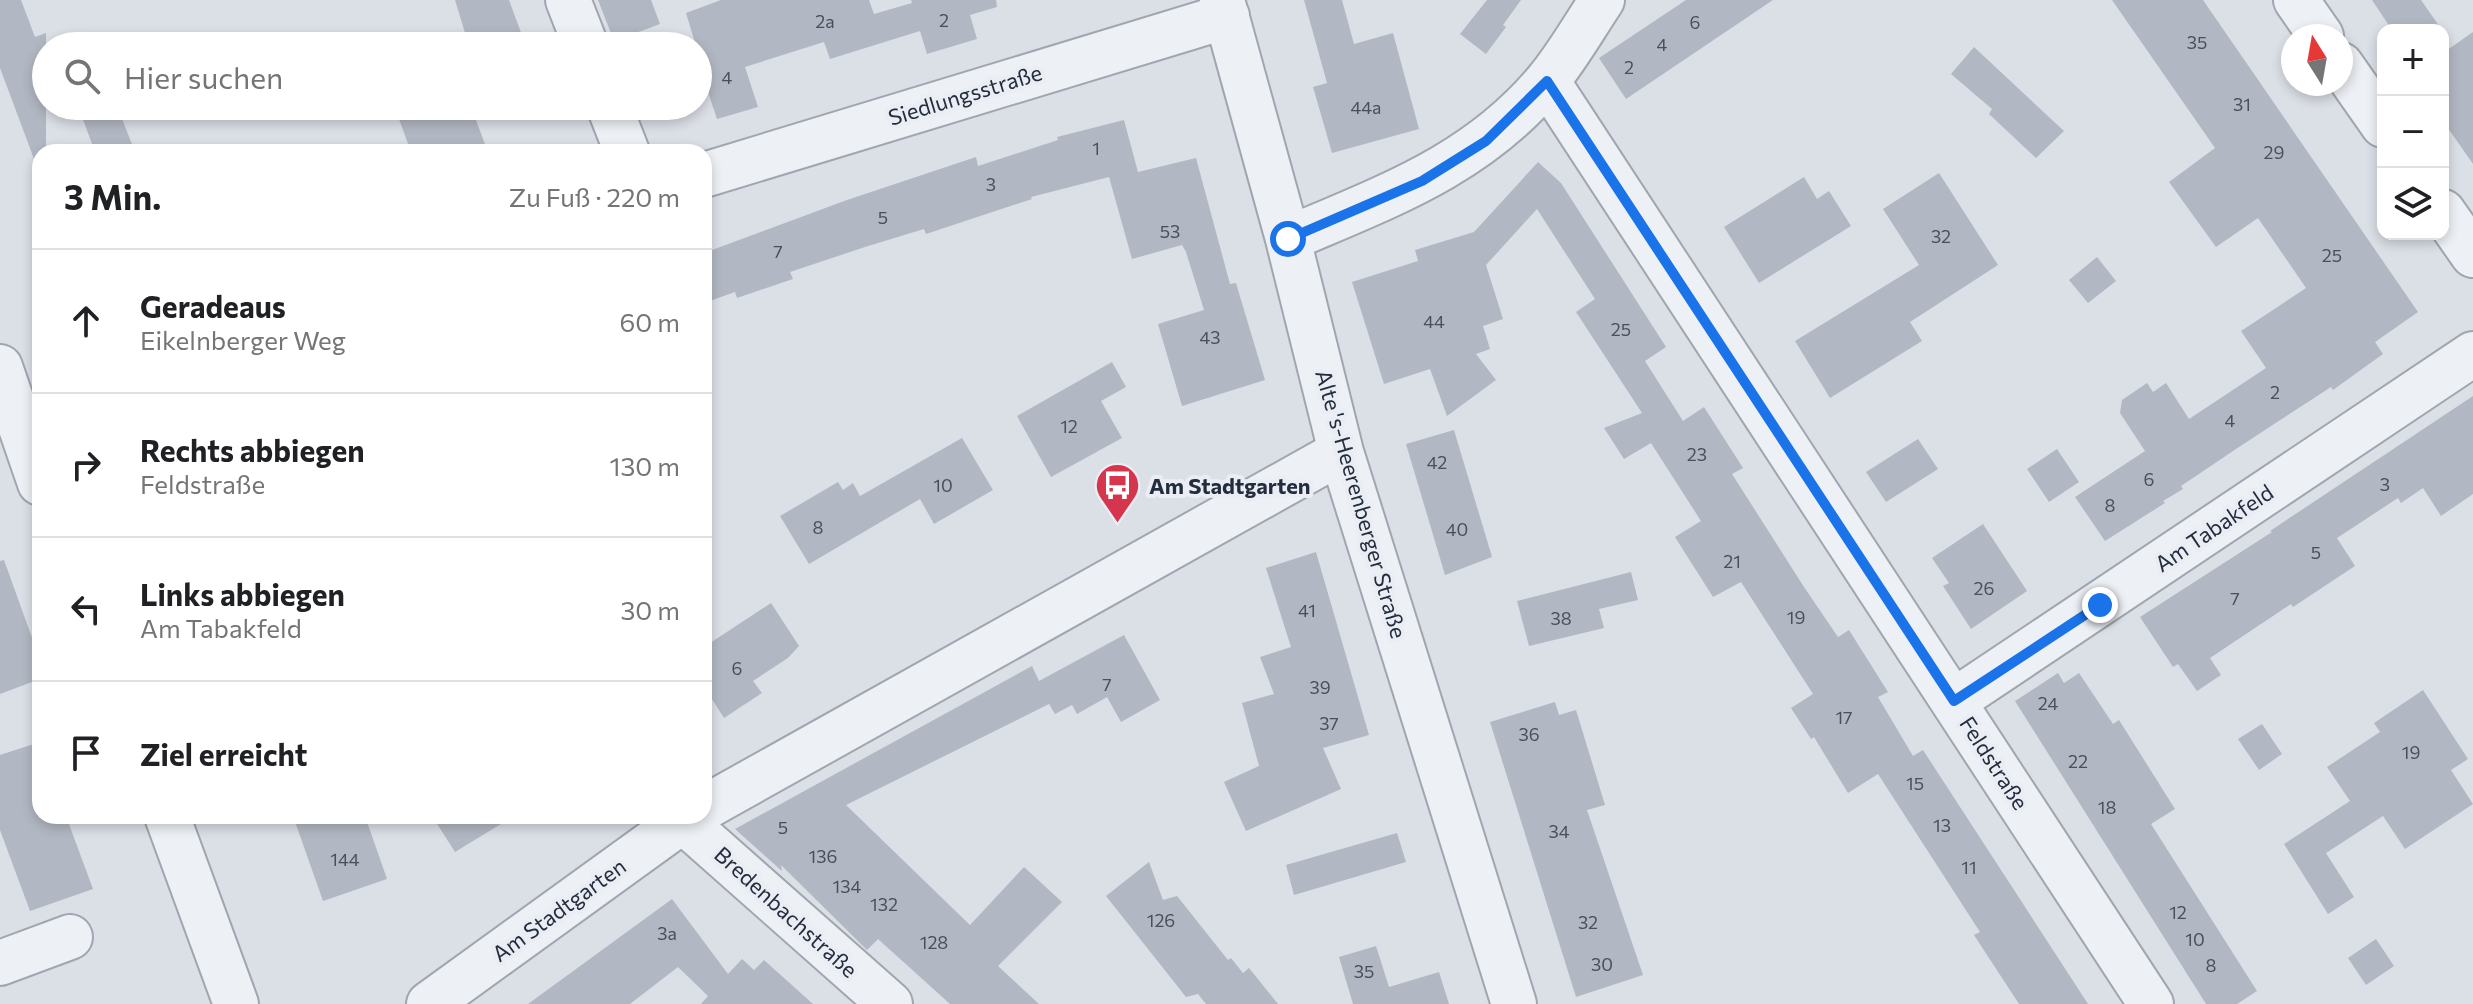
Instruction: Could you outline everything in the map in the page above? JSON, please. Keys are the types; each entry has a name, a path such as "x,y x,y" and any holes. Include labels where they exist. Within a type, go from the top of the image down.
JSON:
{"street":[{"path":"568,0 581,32"},
{"path":"1288,239 1422,181 1486,141 1547,81 1602,0"},
{"path":"2296,0 2313,24"},
{"name":"Siedlungsstraße","path":"712,172 1225,8"},
{"name":"Alte 's-Heerenberger Straße","path":"1225,8 1288,239 1341,452 1514,1004"},
{"name":"Feldstraße","path":"1547,81 2151,1004"},
{"path":"2353,82 2377,116"},
{"path":"614,120 624,144"},
{"path":"2449,221 2473,255"},
{"name":"Am Tabakfeld","path":"1954,701 2473,354"},
{"path":"0,367 28,415 32,438"},
{"name":"Am Stadtgarten","path":"712,803 1341,452"},
{"path":"170,824 236,1004"},
{"name":"Am Stadtgarten","path":"429,1004 678,824"},
{"name":"Bredenbachstraße","path":"702,824 890,1004"},
{"path":"0,963 70,937"}],"building":[{"path":"0,0 21,0 33,32 32,120 46,120 46,144 32,144 32,154 0,68"},
{"path":"455,0 509,0 521,32 465,32"},
{"path":"598,0 651,0 660,24 638,32 610,32"},
{"path":"721,0 869,0 874,14 912,3 911,0 996,0 997,7 970,15 977,39 927,54 920,31 830,59 824,42 745,67 758,107 717,119 712,104 712,32 692,32 686,13"},
{"path":"1304,0 1342,0 1354,44 1393,33 1419,129 1332,153 1313,87 1327,83"},
{"path":"1487,0 1521,0 1486,54 1460,34"},
{"path":"1686,0 1773,0 1626,99 1599,58"},
{"path":"2112,0 2203,0 2418,312 2375,342 2383,354 2333,390 2331,387 2181,486 2183,489 2163,501 2165,503 2105,541 2075,497 2145,451 2120,413 2122,400 2147,383 2153,392 2166,383 2189,419 2266,368 2241,331 2306,288 2258,218 2216,247 2169,182 2215,148"},
{"path":"2372,0 2421,0 2438,24 2388,24"},
{"path":"2473,32 2473,164 2449,130 2449,49"},
{"path":"1974,47 2064,131 2036,158 1989,114 1992,109 1951,74"},
{"path":"83,120 122,120 132,144 92,144"},
{"path":"399,120 476,120 485,144 408,144"},
{"path":"1124,120 1138,172 1196,158 1230,284 1236,283 1265,380 1182,406 1158,324 1204,310 1186,252 1182,245 1132,259 1109,177 1031,197 926,234 924,229 865,247 790,272 793,279 737,298 735,292 712,300 712,250 976,157 978,166 1058,140 1057,137"},
{"path":"1538,162 1561,183 1666,347 1645,361 1683,421 1704,407 1743,468 1732,474 1804,587 1838,637 1849,630 1888,692 1878,697 1913,756 1923,750 2088,1004 2019,1004 1974,935 1980,932 1878,774 1848,793 1814,737 1811,739 1791,708 1813,694 1741,582 1713,597 1675,537 1701,521 1651,443 1624,459 1604,428 1642,413 1576,312 1595,299 1537,209 1486,265 1503,319 1483,326 1490,349 1476,354 1496,380 1447,416 1430,369 1384,384 1352,282 1418,261 1415,250 1474,232"},
{"path":"1939,173 1998,265 1910,322 1922,341 1830,398 1795,341 1919,265 1883,209"},
{"path":"1804,177 1817,199 1829,191 1851,226 1759,283 1724,227"},
{"path":"2097,257 2116,281 2088,303 2069,280"},
{"path":"1112,362 1126,387 1101,401 1122,438 1051,477 1017,416"},
{"path":"2473,396 2473,494 2441,516 2423,488 2401,503 2398,498 2337,538 2355,566 2210,658 2221,675 2197,691 2178,664 2173,667 2140,617"},
{"path":"1454,430 1492,557 1445,575 1406,444"},
{"path":"962,438 993,490 934,524 920,499 809,564 780,516 838,482 843,490 853,483 860,496"},
{"path":"1918,439 1938,469 1886,502 1866,472"},
{"path":"2057,449 2079,482 2049,502 2027,469"},
{"path":"1983,524 2027,591 1971,629 1943,586 1949,583 1932,558"},
{"path":"1316,552 1369,735 1323,748 1341,789 1246,831 1224,782 1259,766 1242,703 1274,694 1260,657 1291,647 1266,568"},
{"path":"4,560 32,638 32,682 0,694 0,561"},
{"path":"1631,572 1638,600 1599,609 1604,628 1529,646 1517,601"},
{"path":"771,603 799,646 788,658 753,681 762,693 724,718 712,699 712,642"},
{"path":"1124,635 1160,700 1121,722 1107,697 1077,714 1072,705 1055,714 1049,704 846,805 970,925 1024,867 1062,902 998,966 1039,1004 950,1004 878,939 867,950 781,865 782,871 735,829 1032,666 1039,681"},
{"path":"2058,673 2064,683 2079,673 2113,724 2119,720 2175,809 2151,824 2257,991 2237,1004 2206,1004 2015,701"},
{"path":"2423,690 2468,759 2451,770 2473,804 2405,849 2383,816 2326,853 2354,897 2328,914 2284,844 2350,801 2327,767 2380,732 2374,723"},
{"path":"1555,702 1559,715 1576,710 1605,805 1587,810 1643,975 1576,997 1490,722"},
{"path":"2262,724 2282,754 2259,770 2238,739"},
{"path":"32,745 32,824 69,824 93,889 30,911 0,830 0,755"},
{"path":"296,824 368,824 387,879 323,901"},
{"path":"437,824 501,824 455,852"},
{"path":"1397,833 1406,862 1294,895 1286,865"},
{"path":"1149,862 1163,900 1177,896 1228,960 1231,958 1243,973 1249,968 1278,1004 1206,1004 1198,994 1186,997 1106,896"},
{"path":"672,899 728,974 742,959 754,970 764,960 813,1004 701,1004 708,996 678,967 630,1004 528,1004"},
{"path":"2376,939 2394,966 2366,985 2348,958"},
{"path":"1376,946 1389,987 1439,972 1449,1004 1353,1004 1339,957"}],"place":[{"name":"Am Stadtgarten","path":"1118,525"}],"route":[{"path":"1288,239 1422,181 1486,141 1547,81 1954,701 2100,605"}]}
